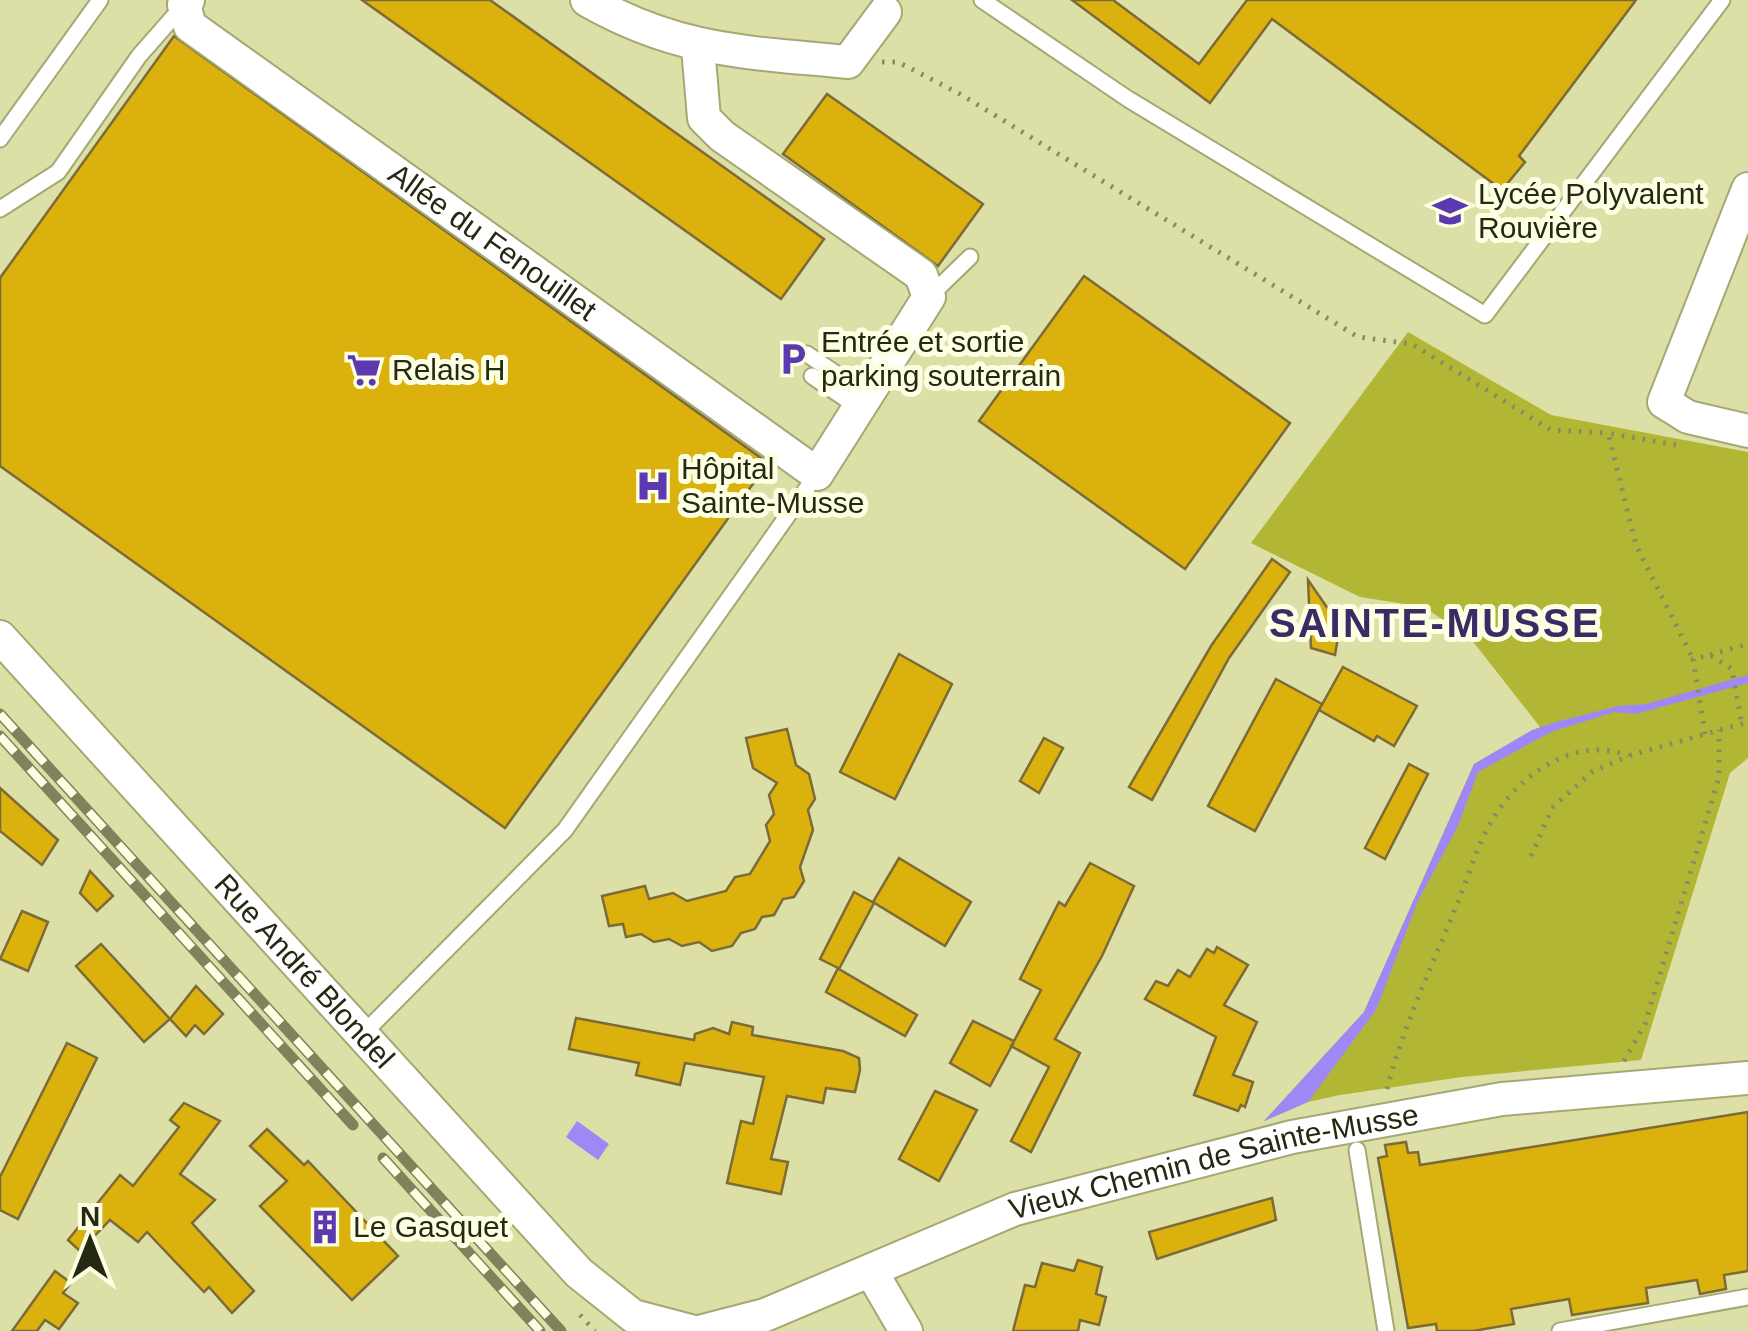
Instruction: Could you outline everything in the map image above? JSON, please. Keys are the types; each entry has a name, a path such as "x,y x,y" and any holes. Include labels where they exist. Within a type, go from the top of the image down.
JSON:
{"street":[{"path":"587,0 636,28 698,46 848,62 889,6"},
{"name":"Allée du Fenouillet","path":"186,2 190,26 817,474"},
{"path":"698,46 704,118 722,136 921,274 929,296 817,474"},
{"path":"1748,189 1664,402 1688,417 1748,432"},
{"name":"Rue André Blondel","path":"0,636 579,1273 614,1304 649,1324 690,1331"},
{"name":"Vieux Chemin de Sainte-Musse","path":"702,1331 765,1315 1015,1210 1292,1137 1502,1099 1748,1078"},
{"path":"871,1270 906,1331"}],"lane":[{"path":"0,139 100,0"},
{"path":"982,0 1128,99 1485,315 1722,0"},
{"path":"0,209 58,172 139,56 186,2"},
{"path":"929,296 970,257"},
{"path":"806,354 862,401"},
{"path":"812,376 862,401"},
{"path":"362,1035 565,830 817,474"},
{"path":"1357,1150 1386,1331"},
{"path":"1560,1331 1748,1297"}],"path":[{"path":"848,62 898,62 960,94 1358,337 1412,344 1552,430 1608,433 1678,446"},
{"path":"1608,433 1636,545 1693,659 1705,734"},
{"path":"1693,659 1748,644"},
{"path":"1531,856 1552,808 1592,772 1628,756 1745,722 1732,669 1710,655"},
{"path":"1606,1091 1645,1024 1720,777 1720,730"},
{"path":"1379,1121 1398,1046 1494,817 1530,776 1570,752 1604,746 1628,756"}],"shaded area":[{"path":"1408,332 1551,415 1748,452 1748,758 1730,773 1641,1060 1462,1077 1340,1095 1308,1102 1264,1121 1364,1012 1474,764 1540,727 1471,639 1424,607 1360,597 1251,543"},
{"path":"1748,675 1748,683 1636,714 1614,712 1551,732 1478,772 1458,826 1418,901 1376,1010 1308,1102 1264,1121 1364,1012 1474,764 1532,730 1556,722 1618,706 1646,704"},
{"path":"577,1121 609,1144 598,1160 566,1137"}],"building":[{"path":"362,0 490,0 824,239 781,299"},
{"path":"1072,0 1113,0 1199,64 1247,0 1636,0 1519,156 1525,162 1502,190 1272,19 1210,103"},
{"name":"Hôpital Sainte-Musse","path":"174,36 768,463 505,828 0,466 0,278"},
{"path":"827,94 983,204 938,266 783,154"},
{"path":"1084,276 1290,423 1185,569 979,421"},
{"path":"1272,559 1290,572 1229,658 1152,800 1129,787 1211,646"},
{"path":"1308,580 1340,626 1335,655 1311,648"},
{"path":"899,654 952,684 895,799 840,772"},
{"path":"1343,667 1417,706 1394,746 1377,736 1374,741 1319,710"},
{"path":"1276,679 1322,704 1255,831 1208,806"},
{"path":"787,729 796,765 809,774 815,799 808,810 813,830 800,867 804,881 794,897 783,899 774,915 762,917 755,929 741,933 732,946 712,951 699,942 682,946 669,939 654,942 641,934 626,937 623,924 609,926 602,896 645,886 649,899 673,893 687,901 726,891 735,877 750,874 770,841 766,825 774,814 769,795 777,783 753,768 746,738"},
{"path":"1044,738 1063,748 1039,793 1020,781"},
{"path":"1409,764 1428,774 1385,859 1365,848"},
{"path":"0,788 58,840 42,865 0,831"},
{"path":"899,858 971,902 945,946 873,902"},
{"path":"1090,863 1134,886 1102,956 1055,1039 1080,1053 1031,1152 1011,1141 1049,1067 1012,1046 990,1086 950,1063 973,1021 1014,1041 1041,990 1020,979 1059,902 1065,906"},
{"path":"90,871 113,896 97,911 80,893"},
{"path":"854,892 874,903 839,969 917,1015 905,1036 826,992 838,968 820,959"},
{"path":"22,911 48,922 28,971 0,959"},
{"path":"101,944 170,1019 144,1042 76,966"},
{"path":"1217,947 1248,965 1224,1005 1257,1022 1233,1075 1253,1082 1245,1107 1241,1105 1238,1111 1194,1095 1216,1037 1145,999 1156,981 1168,986 1178,970 1190,977 1207,949 1214,953"},
{"path":"196,986 223,1014 204,1034 195,1025 186,1036 170,1019"},
{"path":"576,1018 694,1040 695,1034 713,1028 729,1034 732,1022 753,1027 752,1035 843,1051 859,1058 860,1070 855,1092 826,1088 823,1103 787,1096 771,1159 788,1162 781,1194 727,1183 741,1121 753,1124 764,1077 685,1063 680,1085 636,1075 639,1063 569,1049"},
{"path":"67,1043 97,1058 18,1219 0,1210 0,1177"},
{"path":"935,1091 977,1110 939,1181 899,1159"},
{"path":"184,1103 220,1121 180,1174 215,1200 192,1223 254,1291 232,1313 209,1287 204,1292 147,1232 138,1242 110,1220 80,1251 68,1240 120,1175 133,1186 179,1127 170,1120"},
{"path":"1748,1112 1748,1271 1724,1275 1726,1289 1700,1294 1697,1280 1646,1288 1648,1303 1572,1315 1569,1299 1511,1309 1514,1324 1473,1331 1437,1331 1436,1324 1408,1328 1378,1158 1387,1156 1385,1145 1406,1142 1408,1153 1418,1152 1420,1165"},
{"name":"Le Gasquet","path":"267,1129 304,1165 308,1161 398,1256 352,1300 260,1206 287,1181 250,1146"},
{"path":"1272,1198 1276,1220 1157,1259 1149,1232"},
{"path":"1078,1260 1102,1267 1096,1294 1106,1297 1099,1325 1080,1320 1078,1331 1013,1331 1025,1285 1035,1287 1042,1263 1074,1271"},
{"path":"55,1271 71,1283 63,1293 78,1303 59,1329 45,1320 37,1331 12,1331"}],"railway":[{"path":"0,714 561,1331"},
{"path":"0,736 353,1125"},
{"path":"383,1158 540,1331"}],"place":[{"name":"Lycée Polyvalent Rouvière","path":"1450,211"},
{"name":"Entrée et sortie parking souterrain","path":"793,359"},
{"name":"Relais H","path":"364,370"},
{"name":"Hôpital Sainte-Musse","path":"653,486"},
{"name":"Le Gasquet","path":"325,1227"}],"district":[{"name":"SAINTE-MUSSE","path":"1435,623"}]}
